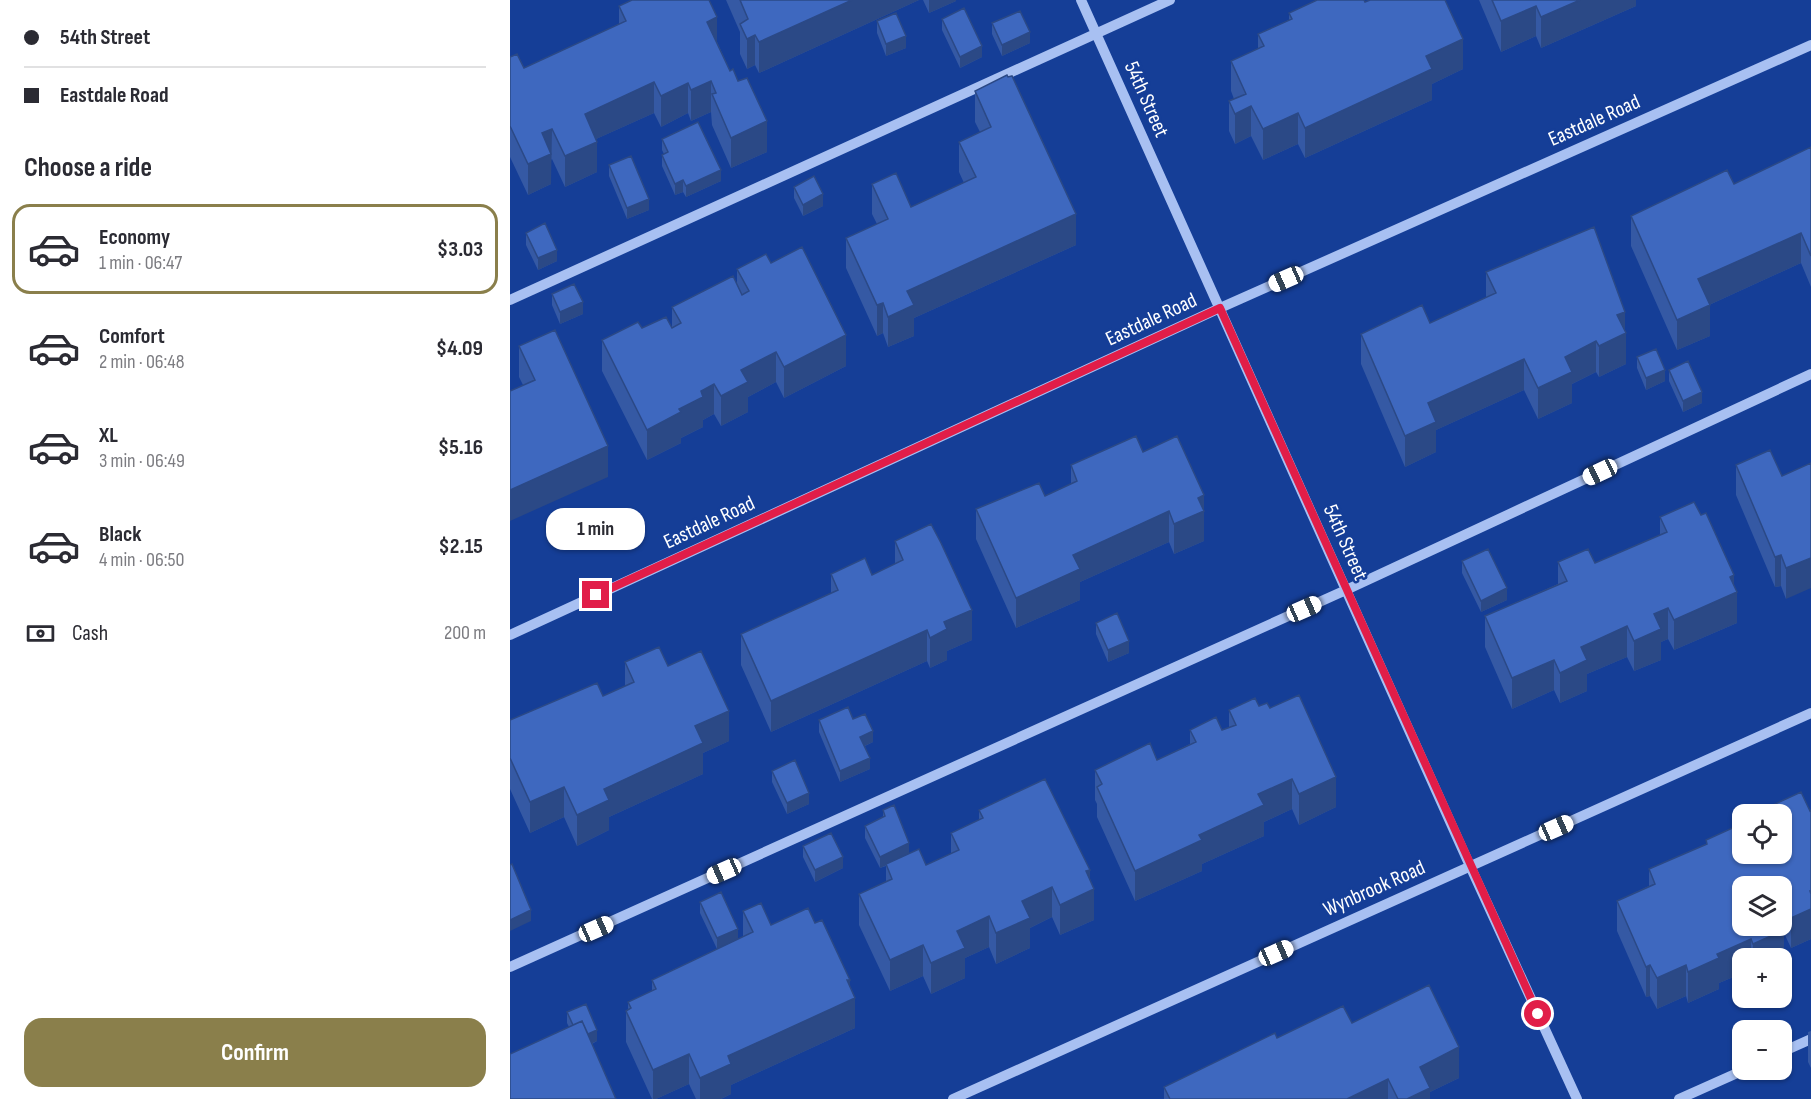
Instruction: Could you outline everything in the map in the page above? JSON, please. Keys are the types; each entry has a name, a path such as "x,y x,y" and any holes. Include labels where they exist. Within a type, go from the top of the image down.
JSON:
{"street":[{"name":"54th Street","path":"1081,0 1577,1099"},
{"path":"510,300 1170,0"},
{"name":"Eastdale Road","path":"510,635 1220,308 1811,45"},
{"path":"510,967 1346,590 1811,374"},
{"name":"Wynbrook Road","path":"953,1099 1811,712"},
{"path":"1792,1048 1811,1039"},
{"path":"1679,1099 1732,1075"}],"building":[{"path":"632,0 709,0 717,17 707,22 730,71 733,69 738,81 747,78 767,121 731,138 712,94 716,93 711,81 691,90 688,83 661,96 654,82 585,114 597,142 565,156 552,129 542,133 551,154 528,164 510,126 510,57 517,54 524,68 626,21 619,6"},
{"path":"740,0 852,0 759,42 755,35 747,39 740,24 748,19"},
{"path":"1317,0 1364,0 1365,2 1370,0 1445,0 1463,39 1426,56 1432,69 1305,128 1298,113 1263,129 1251,106 1235,114 1229,101 1246,94 1231,61 1264,46 1258,34 1292,19 1289,13"},
{"path":"1492,0 1580,0 1541,17 1536,6 1501,21"},
{"path":"964,8 982,46 960,57 942,19"},
{"path":"1020,11 1030,32 1002,45 992,23"},
{"path":"896,13 906,36 886,44 877,21"},
{"path":"1007,75 1012,76 1076,214 907,291 914,305 888,317 883,303 877,305 846,238 888,219 872,184 896,173 911,207 976,177 959,142 991,127 975,91"},
{"path":"698,122 721,170 686,186 683,180 675,184 662,155 668,152 662,139"},
{"path":"1811,147 1811,256 1801,233 1698,279 1710,305 1677,320 1631,216 1727,170 1734,184"},
{"path":"631,156 649,199 627,208 609,165"},
{"path":"814,176 823,194 803,205 794,187"},
{"path":"545,223 557,250 538,258 526,233"},
{"path":"1594,227 1625,312 1617,315 1626,333 1599,346 1596,341 1565,357 1572,372 1538,388 1524,359 1428,403 1436,422 1405,436 1361,334 1422,305 1430,323 1496,293 1486,272"},
{"path":"802,247 846,335 784,367 776,352 741,370 748,382 721,396 714,384 701,391 703,397 679,409 681,412 647,430 602,340 638,322 642,328 666,317 672,328 681,323 672,307 733,276 742,295 749,291 737,269 766,254 771,263"},
{"path":"574,284 583,302 560,312 552,294"},
{"path":"555,330 608,446 510,490 510,391 535,380 519,346"},
{"path":"1656,349 1665,370 1646,378 1637,357"},
{"path":"1688,361 1702,392 1683,401 1669,370"},
{"path":"1136,436 1143,452 1177,436 1204,495 1198,498 1204,511 1174,524 1169,511 1073,555 1080,569 1016,598 976,509 1039,483 1045,496 1077,481 1071,465"},
{"path":"1770,450 1782,476 1811,463 1811,558 1786,568 1781,555 1775,557 1736,465"},
{"path":"1694,502 1701,515 1706,513 1734,575 1730,577 1737,592 1674,620 1668,608 1654,614 1661,629 1634,641 1627,626 1581,647 1587,660 1560,673 1554,660 1512,678 1485,616 1567,581 1558,562 1588,549 1595,563 1667,532 1660,517"},
{"path":"931,524 972,610 944,622 947,629 930,638 927,630 771,701 741,634 838,590 831,574 865,558 872,575 903,560 895,541"},
{"path":"1488,549 1507,588 1481,601 1462,561"},
{"path":"1117,613 1129,641 1108,650 1096,623"},
{"path":"659,647 668,666 701,651 729,711 695,726 703,743 604,789 609,800 577,815 564,787 530,802 510,758 510,720 597,683 603,696 634,682 625,662"},
{"path":"1299,695 1336,777 1299,794 1292,779 1258,794 1264,805 1199,835 1202,840 1135,871 1097,787 1102,784 1095,770 1150,743 1157,760 1196,742 1190,730 1216,717 1222,730 1236,725 1229,710 1255,698 1259,706 1267,703 1270,708"},
{"path":"848,707 853,719 865,714 873,731 860,737 870,758 840,771 819,720"},
{"path":"795,760 809,793 787,803 772,771"},
{"path":"1045,779 1090,870 1086,871 1094,889 1060,905 1052,887 1022,901 1030,918 996,933 989,916 957,931 965,948 931,963 923,945 890,960 859,894 892,879 886,864 919,849 926,865 959,850 951,833 983,818 979,810"},
{"path":"1801,792 1811,810 1811,909 1792,918 1792,876 1732,876 1732,936 1771,936 1753,944 1751,939 1717,954 1719,958 1688,972 1686,965 1657,978 1650,965 1646,967 1617,901 1655,884 1649,869 1707,844 1706,840 1732,828 1732,864 1792,864 1792,804 1775,804"},
{"path":"894,805 909,843 880,857 865,826 885,816 883,810"},
{"path":"831,833 843,857 815,870 803,846"},
{"path":"512,864 531,910 510,920 510,865"},
{"path":"721,892 738,929 717,938 700,902"},
{"path":"761,903 771,925 808,908 815,923 822,920 850,980 847,980 855,998 728,1056 731,1064 700,1078 689,1054 653,1070 626,1011 631,1008 628,1002 656,989 652,980 753,932 743,911"},
{"path":"1429,985 1459,1047 1420,1067 1430,1088 1407,1099 1398,1099 1388,1079 1347,1099 1170,1099 1164,1087 1275,1033 1277,1038 1343,1006 1352,1023"},
{"path":"586,1004 597,1030 588,1034 582,1021 573,1025 567,1012"},
{"path":"582,1021 616,1099 510,1099 510,1054"}],"route":[{"path":"596,595 1220,308 1538,1014"}]}
